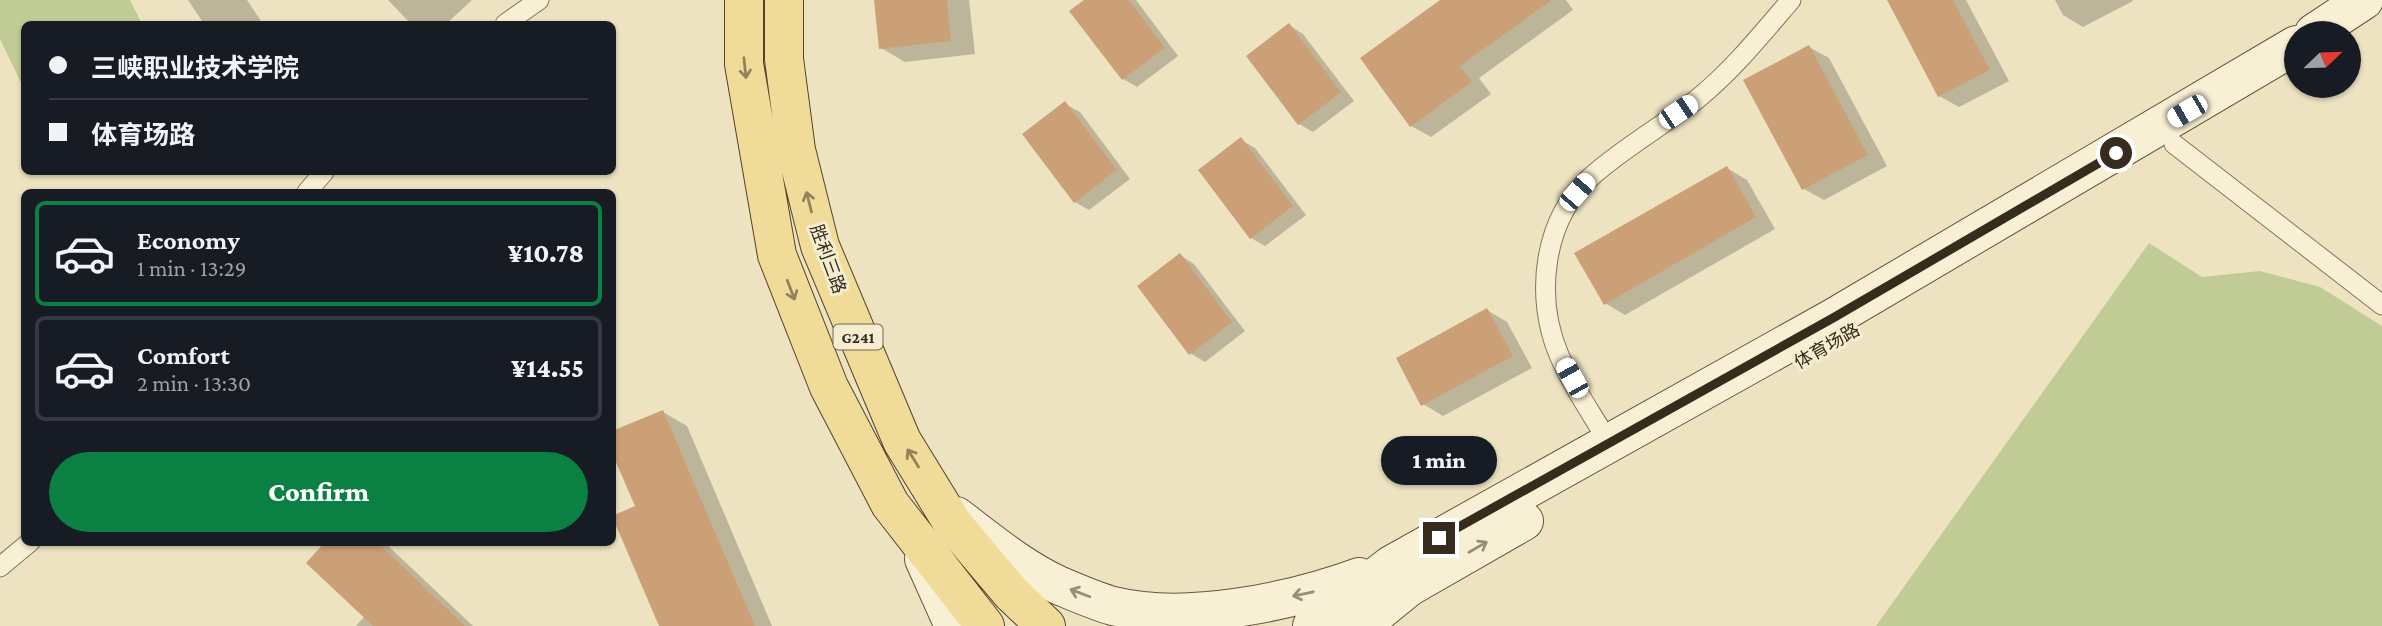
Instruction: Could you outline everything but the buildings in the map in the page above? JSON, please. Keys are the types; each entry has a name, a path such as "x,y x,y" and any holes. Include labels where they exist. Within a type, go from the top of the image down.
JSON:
{"main road":[{"name":"G241","path":"744,0 744,64 777,255 829,387 890,504 985,626"},
{"name":"胜利三路","path":"784,0 784,59 794,137 820,246 902,441 953,524 1012,594 1045,626"},
{"path":"2332,21 2364,0"},
{"path":"2361,27 2382,13"},
{"name":"体育场路","path":"1361,626 1400,576 1609,443 1844,311 2284,52"},
{"name":"体育场路","path":"1312,626 2174,144 2284,78"},
{"path":"941,504 1012,558 1056,584 1113,606 1178,612 1243,607 1400,576"},
{"path":"912,532 954,626"},
{"path":"1380,626 1400,576"}],"lane":[{"path":"509,21 539,0"},
{"path":"1609,443 1560,356 1550,328 1545,286 1550,247 1563,209 1591,176 1696,100 1736,64 1791,0"},
{"path":"2174,144 2382,305"},
{"path":"310,189 321,175"},
{"path":"0,566 25,546"}],"green space":[{"path":"0,0 130,0 140,21 21,21 21,83 0,39"},
{"path":"2149,243 2202,277 2260,271 2320,287 2382,326 2382,626 1876,626"}],"route":[{"path":"1439,538 1833,318 2116,153"}]}
